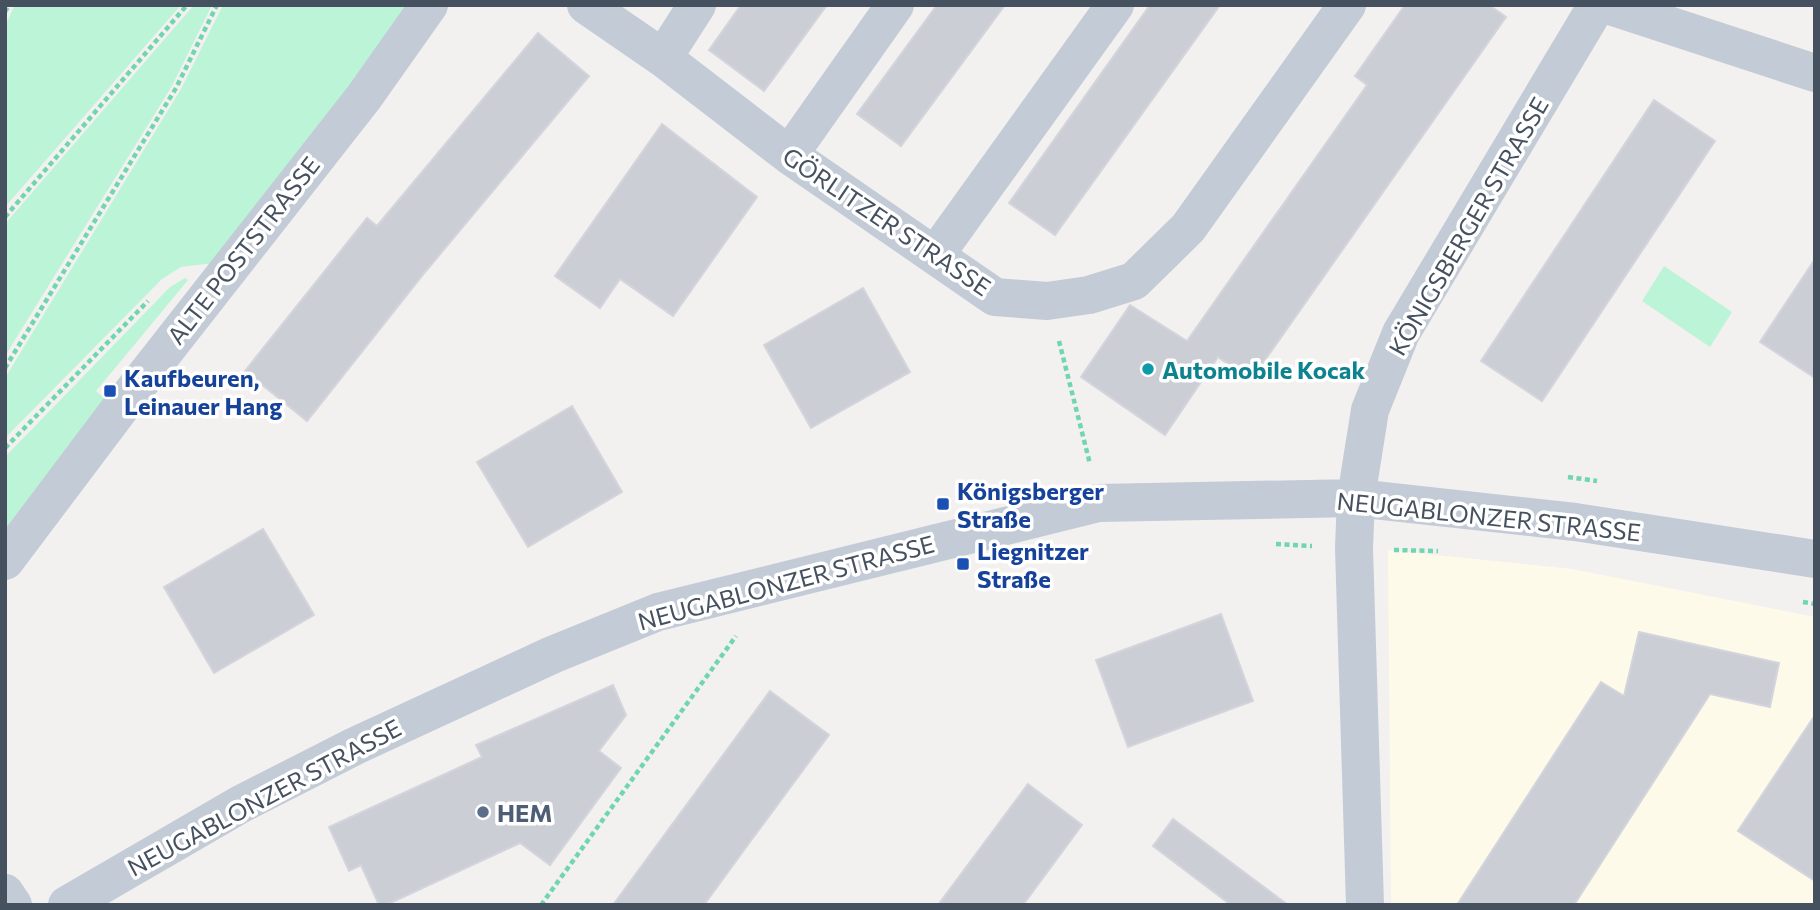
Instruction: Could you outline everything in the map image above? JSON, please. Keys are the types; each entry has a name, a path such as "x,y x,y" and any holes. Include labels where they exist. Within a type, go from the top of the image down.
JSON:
{"street":[{"name":"ALTE POSTSTRASSE","path":"5,561 124,402 364,97 429,5"},
{"name":"GÖRLITZER STRASSE","path":"586,5 663,58 789,155 995,297 1047,301 1089,295 1134,281 1188,228 1347,5"},
{"path":"663,58 697,5"},
{"path":"789,155 895,5"},
{"path":"936,254 1115,5"},
{"name":"KÖNIGSBERGER STRASSE","path":"1356,498 1370,410 1401,333 1597,5"},
{"path":"1607,5 1815,73"},
{"path":"1356,498 1354,548 1365,905"},
{"name":"NEUGABLONZER STRASSE","path":"67,905 241,804 462,696 658,612 750,587 1098,503 1356,498 1574,522 1815,559"},
{"path":"5,893 13,905"}],"path":[{"path":"5,12 9,5"},
{"path":"5,217 187,5"},
{"path":"5,368 176,88 217,5"},
{"path":"1066,367 1085,442"},
{"path":"1272,544 1451,552"},
{"path":"541,905 753,613 750,587"},
{"path":"1795,600 1815,604"}],"shaded area":[{"path":"1388,550 1572,569 1815,617 1815,905 1391,905"}],"green space":[{"path":"15,5 181,5 5,207 5,26"},
{"path":"194,5 212,5 172,86 5,356 5,224"},
{"path":"223,5 413,5 213,263 181,267 162,279 5,438 5,378 181,89"},
{"path":"1664,266 1732,312 1710,347 1642,301"},
{"path":"185,278 188,280 96,391 105,399 5,538 5,457 170,287"}],"building":[{"path":"741,5 827,5 764,91 709,50"},
{"path":"937,5 1005,5 901,146 857,114"},
{"path":"1150,5 1220,5 1055,235 1009,203"},
{"path":"1405,5 1489,5 1506,17 1251,380 1218,357 1165,435 1081,377 1130,305 1187,341 1367,85 1355,76"},
{"path":"538,33 589,76 426,271 307,421 245,371 367,218 377,226"},
{"path":"1654,100 1715,141 1542,401 1481,361"},
{"path":"662,124 757,197 673,316 620,279 600,308 555,276"},
{"path":"1815,259 1815,378 1760,342"},
{"path":"863,288 910,372 811,428 764,345"},
{"path":"572,406 622,492 528,547 477,462"},
{"path":"263,529 314,615 214,673 164,587"},
{"path":"1221,614 1253,701 1128,747 1096,660"},
{"path":"1639,632 1779,663 1770,707 1710,694 1574,905 1457,905 1601,682 1624,696"},
{"path":"613,685 626,715 599,751 621,768 550,865 520,843 386,905 379,905 361,865 349,871 329,827 482,757 476,745"},
{"path":"770,691 829,735 704,905 613,905"},
{"path":"1815,715 1815,881 1738,831"},
{"path":"1028,784 1082,825 1023,905 938,905"},
{"path":"1173,819 1288,905 1231,905 1153,846"}],"place":[{"name":"Automobile Kocak","path":"1148,369"},
{"name":"Kaufbeuren, Leinauer Hang","path":"110,391"},
{"name":"Königsberger Straße","path":"943,504"},
{"name":"Liegnitzer Straße","path":"963,564"},
{"name":"HEM","path":"483,812"}]}
